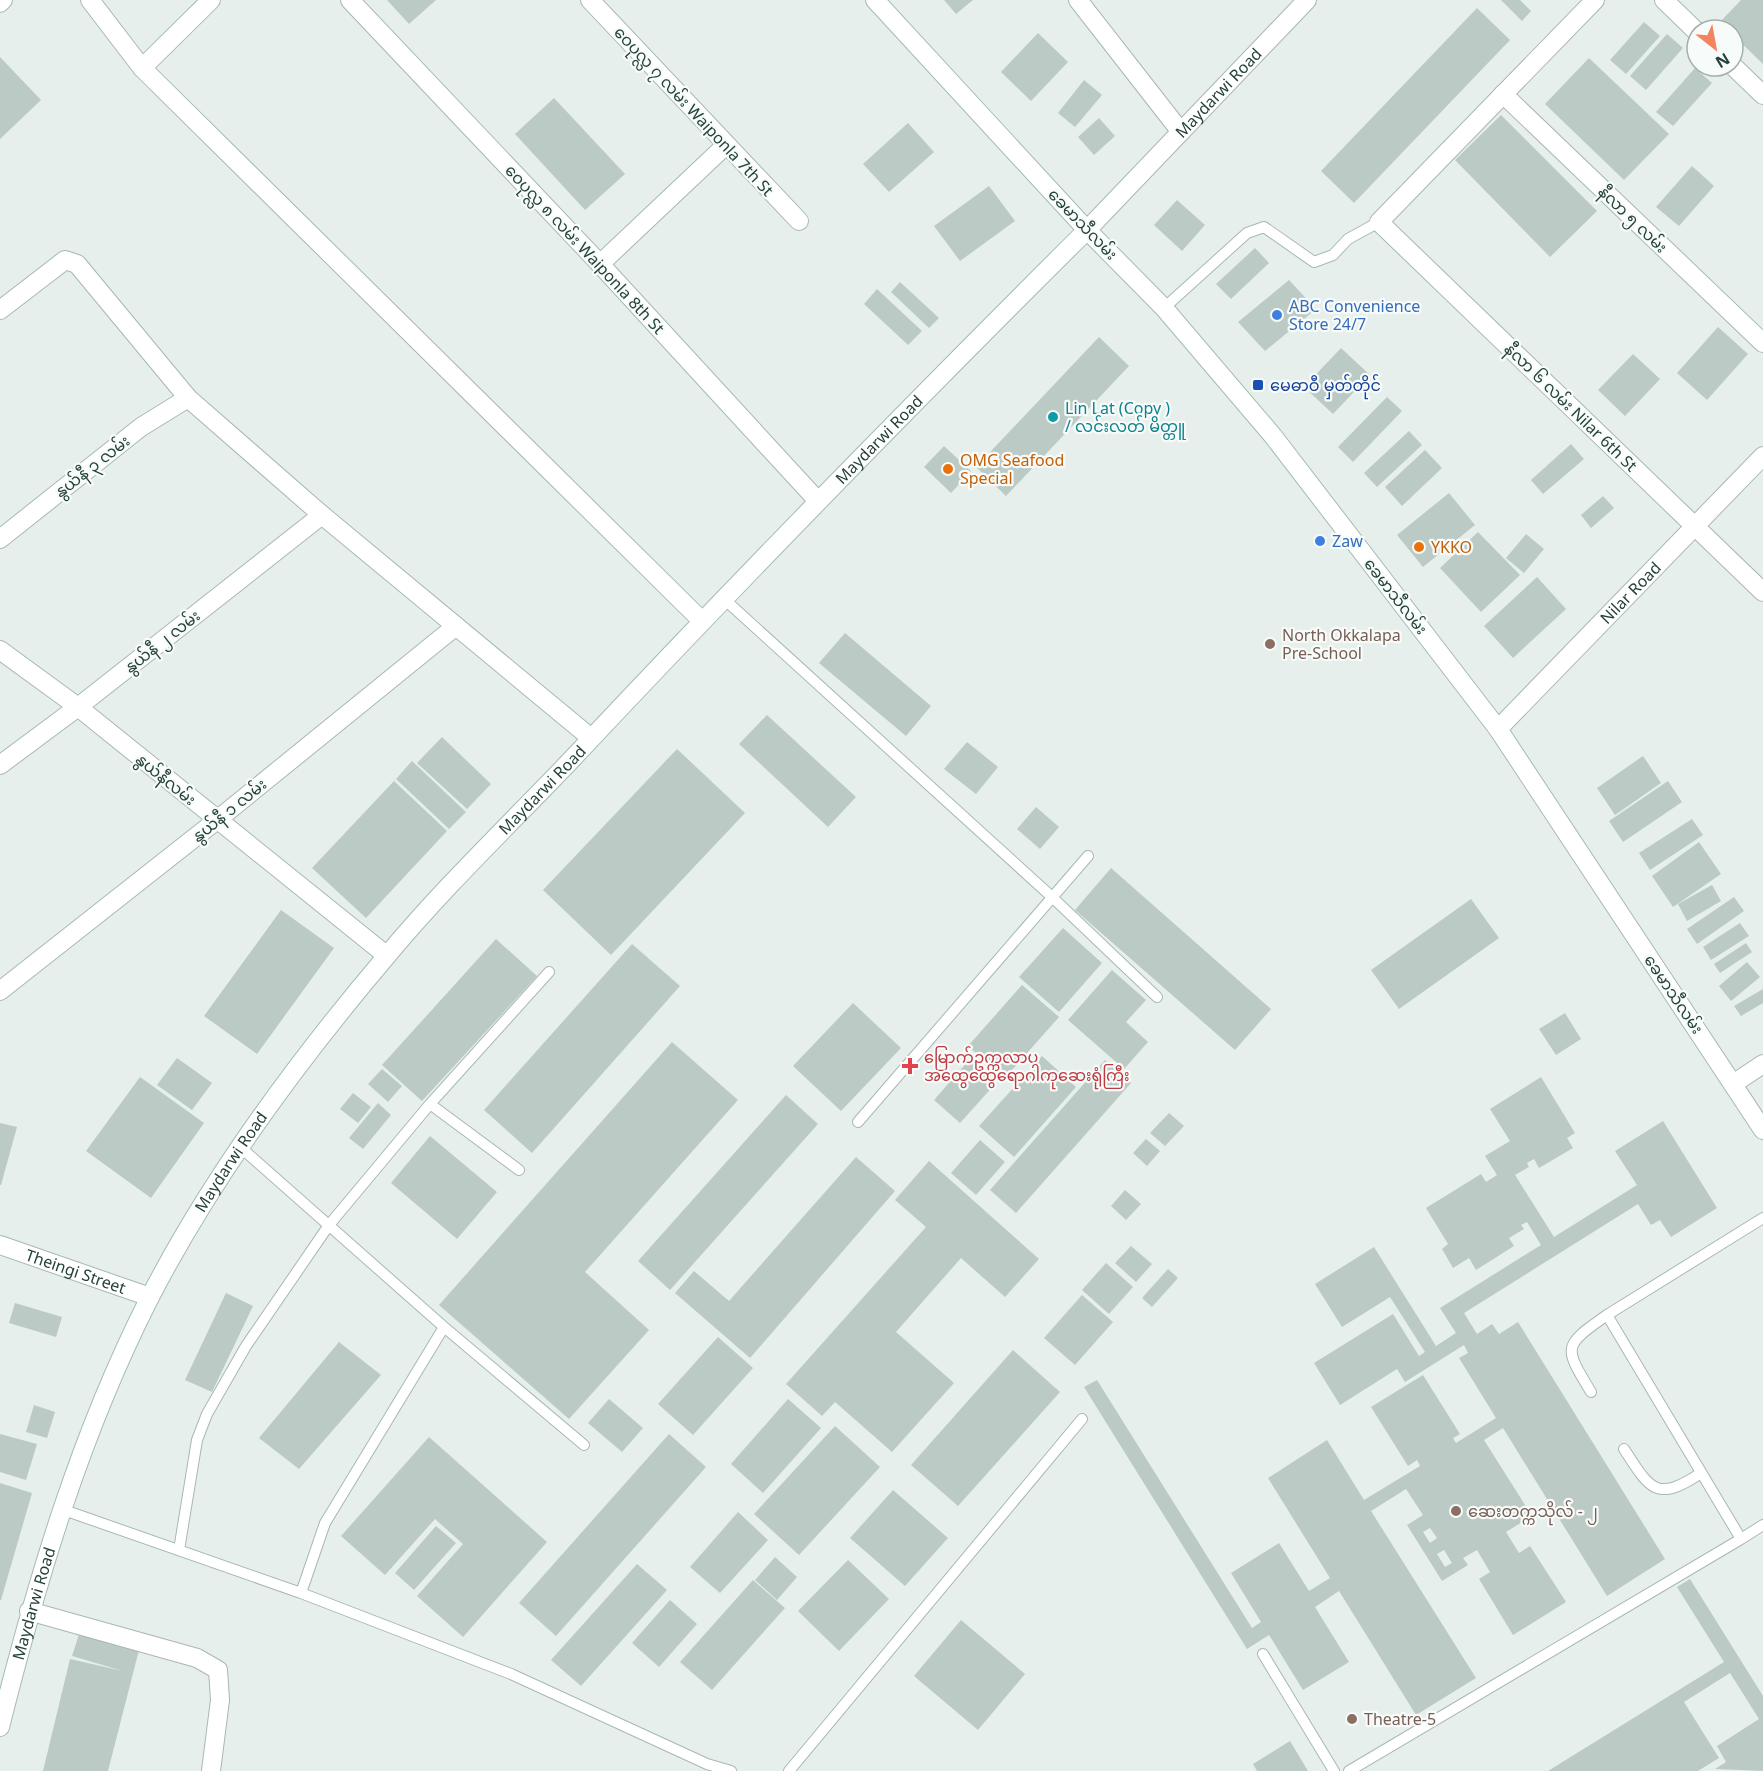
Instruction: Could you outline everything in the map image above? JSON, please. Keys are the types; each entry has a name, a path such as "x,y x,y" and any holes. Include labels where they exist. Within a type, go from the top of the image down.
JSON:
{"street":[{"path":"90,0 142,68 702,621"},
{"path":"142,68 211,0"},
{"name":"ဝေပုလ္လ ၈ လမ်း Waiponla 8th St","path":"350,0 600,264 817,500"},
{"name":"ဝေပုလ္လ ၇ လမ်း Waiponla 7th St","path":"590,0 799,221"},
{"name":"ခေမာသီလမ်း","path":"874,0 1087,230 1164,308 1273,436 1498,729 1763,1130"},
{"path":"1078,0 1181,132"},
{"name":"Maydarwi Road","path":"0,1727 29,1611 61,1509 102,1399 150,1297 239,1146 387,955 817,500 1087,230 1308,0"},
{"path":"1379,222 1595,0"},
{"path":"1664,0 1685,20"},
{"path":"1745,78 1763,95"},
{"name":"နီလာ ၅ လမ်း","path":"1503,94 1763,343"},
{"path":"600,264 726,145"},
{"name":"နီလာ ၆ လမ်း Nilar 6th St","path":"1379,222 1763,592"},
{"path":"0,310 65,260 77,264 188,398 322,514 591,738"},
{"name":"နွယ်နီ ၃ လမ်း","path":"0,539 141,427 188,398"},
{"name":"Nilar Road","path":"1498,729 1763,456"},
{"name":"နွယ်နီ ၂ လမ်း","path":"0,765 78,707 322,514"},
{"name":"နွယ်နီ ၁ လမ်း","path":"0,991 217,820 456,626"},
{"name":"နွယ်နီလမ်း","path":"0,650 78,707 387,955"},
{"path":"1733,1084 1763,1064"},
{"name":"Theingi Street","path":"0,1245 150,1297"},
{"path":"29,1611 197,1658 218,1670 220,1700 211,1771"}],"lane":[{"path":"1164,308 1247,233 1264,227 1314,262 1333,255 1347,240 1379,222"},
{"path":"723,598 1052,897 1157,997"},
{"path":"858,1122 1089,855"},
{"path":"179,1550 196,1440 207,1414 246,1346 328,1225 430,1104 549,972"},
{"path":"430,1104 519,1170"},
{"path":"239,1146 444,1327 584,1445"},
{"path":"1591,1392 1573,1360 1571,1345 1577,1336 1606,1315 1763,1218"},
{"path":"1606,1315 1741,1539"},
{"path":"301,1593 325,1523 444,1327"},
{"path":"789,1771 1082,1419"},
{"path":"1624,1449 1646,1482 1655,1488 1677,1488 1701,1473"},
{"path":"61,1509 301,1593 512,1674 707,1764 731,1771"},
{"path":"1349,1771 1763,1525"},
{"path":"1263,1654 1334,1771"}],"building":[{"path":"387,0 436,0 409,24"},
{"path":"944,0 973,0 956,14"},
{"path":"1501,0 1520,0 1531,11 1522,21"},
{"path":"1741,0 1763,0 1763,64 1745,47 1745,18 1724,18"},
{"path":"1477,8 1510,40 1354,203 1321,171"},
{"path":"1644,22 1660,36 1626,74 1610,60"},
{"path":"1038,33 1068,62 1031,101 1001,72"},
{"path":"1667,34 1683,48 1646,90 1630,76"},
{"path":"0,57 41,100 0,139"},
{"path":"1589,58 1669,134 1624,180 1545,104"},
{"path":"1686,78 1706,78 1712,83 1673,126 1656,112"},
{"path":"1084,80 1102,95 1075,127 1058,113"},
{"path":"554,98 625,174 585,210 515,134"},
{"path":"1501,115 1597,211 1550,257 1455,160"},
{"path":"1099,118 1115,136 1094,155 1078,137"},
{"path":"908,123 934,152 889,192 863,164"},
{"path":"1692,166 1714,186 1679,226 1656,207"},
{"path":"989,186 1015,221 960,261 934,226"},
{"path":"1177,200 1205,225 1182,251 1154,225"},
{"path":"1255,248 1269,263 1231,299 1216,284"},
{"name":"ABC Convenience Store 24/7","path":"1289,280 1316,309 1265,351 1238,322"},
{"path":"900,282 939,318 929,328 891,292"},
{"path":"877,289 922,331 908,345 864,304"},
{"path":"1718,327 1748,354 1707,400 1677,373"},
{"name":"Lin Lat (Copy ) / လင်းလတ် မိတ္တူ","path":"1099,337 1129,366 1006,496 976,467"},
{"path":"1341,348 1370,375 1333,414 1304,387"},
{"path":"1633,354 1660,379 1625,416 1598,390"},
{"path":"1387,397 1402,411 1353,462 1338,447"},
{"path":"1409,431 1422,445 1377,487 1364,473"},
{"path":"1571,444 1584,459 1543,494 1531,480"},
{"name":"OMG Seafood Special","path":"944,446 971,471 951,493 924,467"},
{"path":"1425,450 1442,468 1402,506 1385,487"},
{"path":"1449,493 1475,525 1423,567 1397,535"},
{"path":"1603,496 1614,508 1591,528 1581,515"},
{"path":"1478,532 1520,575 1481,612 1440,568"},
{"path":"1526,534 1544,549 1524,573 1506,558"},
{"path":"1537,577 1566,609 1513,658 1484,626"},
{"path":"845,633 931,706 906,736 819,663"},
{"path":"767,715 856,797 828,827 739,744"},
{"path":"442,737 491,784 467,809 417,763"},
{"path":"967,742 998,767 976,794 944,769"},
{"path":"677,749 745,813 611,955 543,890"},
{"path":"1643,756 1661,783 1615,815 1597,788"},
{"path":"412,761 466,812 449,829 396,779"},
{"path":"394,781 447,831 366,918 312,868"},
{"path":"1668,781 1682,802 1623,842 1609,821"},
{"path":"1036,807 1059,827 1040,849 1017,829"},
{"path":"1692,819 1703,835 1650,870 1639,853"},
{"path":"1699,842 1721,874 1673,907 1652,876"},
{"path":"1111,868 1271,1009 1235,1050 1075,910"},
{"path":"1712,885 1721,901 1687,921 1678,904"},
{"path":"1734,897 1744,911 1697,944 1687,929"},
{"path":"1471,899 1499,938 1399,1009 1371,970"},
{"path":"281,910 334,948 257,1054 204,1016"},
{"path":"1740,923 1749,936 1711,960 1703,947"},
{"path":"1063,928 1102,963 1059,1012 1019,977"},
{"path":"496,939 537,976 422,1101 382,1065"},
{"path":"1746,943 1752,952 1720,973 1714,964"},
{"path":"632,944 680,986 532,1153 484,1110"},
{"path":"1747,962 1760,977 1731,1001 1719,986"},
{"path":"1112,970 1146,1000 1126,1022 1148,1042 1124,1069 1068,1020"},
{"path":"1022,985 1059,1017 1005,1078 968,1046"},
{"path":"1763,989 1763,1003 1741,1016 1734,1006"},
{"path":"853,1003 901,1048 841,1111 793,1066"},
{"path":"1565,1013 1581,1039 1556,1055 1539,1029"},
{"path":"672,1042 738,1100 585,1272 649,1330 569,1419 439,1305"},
{"path":"1042,1056 1076,1087 1014,1157 979,1126"},
{"path":"177,1058 212,1083 192,1110 157,1085"},
{"path":"969,1060 996,1083 960,1123 934,1100"},
{"path":"1105,1060 1131,1083 1016,1213 990,1190"},
{"path":"382,1069 402,1086 388,1102 368,1084"},
{"path":"140,1077 204,1123 151,1198 86,1151"},
{"path":"1541,1077 1575,1133 1567,1138 1573,1148 1539,1168 1534,1159 1527,1163 1529,1167 1515,1175 1554,1237 1637,1185 1615,1151 1663,1121 1717,1208 1671,1237 1660,1220 1651,1225 1638,1204 1464,1313 1477,1334 1492,1324 1499,1334 1518,1322 1665,1559 1607,1596 1503,1428 1484,1440 1532,1516 1506,1532 1519,1553 1530,1546 1566,1602 1513,1635 1479,1579 1490,1572 1477,1550 1463,1558 1468,1565 1442,1581 1407,1525 1423,1515 1406,1489 1371,1511 1476,1678 1416,1715 1339,1591 1315,1607 1349,1662 1303,1690 1269,1635 1247,1649 1084,1387 1097,1380 1252,1628 1261,1622 1231,1573 1279,1543 1309,1591 1330,1578 1268,1478 1327,1440 1364,1500 1420,1466 1417,1460 1408,1466 1371,1407 1423,1375 1460,1434 1453,1438 1456,1443 1496,1418 1459,1358 1468,1353 1464,1345 1405,1382 1397,1369 1340,1405 1314,1363 1393,1314 1419,1356 1425,1352 1390,1297 1342,1327 1315,1284 1374,1247 1436,1346 1456,1333 1440,1308 1541,1245 1527,1222 1521,1225 1524,1229 1509,1238 1514,1246 1476,1270 1469,1258 1453,1268 1442,1249 1448,1244 1426,1208 1481,1174 1486,1182 1497,1175 1485,1156 1510,1141 1490,1109","holes":["1430,1528 1437,1538 1430,1543 1423,1532","1444,1550 1452,1563 1445,1567 1437,1554"]},
{"path":"353,1093 371,1107 358,1123 340,1109"},
{"path":"786,1095 818,1124 670,1290 638,1261"},
{"path":"378,1103 391,1115 363,1149 349,1138"},
{"path":"1169,1113 1184,1126 1165,1146 1150,1133"},
{"path":"0,1123 17,1127 1,1185 0,1185"},
{"path":"430,1136 497,1192 457,1239 391,1183"},
{"path":"1146,1139 1160,1151 1147,1166 1133,1153"},
{"path":"980,1140 1005,1162 976,1195 951,1173"},
{"path":"856,1157 895,1191 750,1358 675,1293 694,1271 729,1301"},
{"path":"929,1161 1039,1259 1005,1297 961,1258 896,1332 954,1383 892,1452 835,1402 822,1416 786,1384 926,1227 895,1200"},
{"path":"1125,1190 1141,1204 1126,1220 1111,1206"},
{"path":"1131,1246 1152,1264 1136,1282 1115,1263"},
{"path":"1106,1263 1133,1287 1109,1314 1082,1290"},
{"path":"1168,1269 1178,1278 1152,1307 1142,1298"},
{"path":"226,1293 253,1306 212,1392 185,1380"},
{"path":"1082,1295 1113,1322 1075,1365 1044,1338"},
{"path":"15,1303 62,1317 56,1337 9,1323"},
{"path":"718,1337 753,1368 693,1435 658,1404"},
{"path":"339,1342 381,1375 299,1469 259,1438"},
{"path":"1013,1350 1060,1392 958,1506 911,1465"},
{"path":"609,1399 643,1428 622,1452 588,1423"},
{"path":"788,1399 821,1428 763,1493 731,1464"},
{"path":"34,1405 55,1412 47,1438 26,1432"},
{"path":"835,1426 880,1467 799,1555 754,1514"},
{"path":"0,1434 37,1444 26,1480 0,1472"},
{"path":"669,1434 706,1467 556,1636 519,1603"},
{"path":"429,1437 547,1542 463,1637 417,1596 463,1544 435,1519 385,1575 341,1536"},
{"path":"0,1483 32,1493 1,1600 0,1600"},
{"path":"893,1490 948,1538 905,1586 850,1538"},
{"path":"738,1512 768,1540 720,1593 690,1567"},
{"path":"436,1526 456,1543 414,1590 395,1573"},
{"path":"775,1557 797,1577 777,1600 755,1580"},
{"path":"848,1560 889,1599 839,1651 798,1611"},
{"path":"637,1564 667,1590 581,1686 551,1660"},
{"path":"1690,1579 1763,1696 1763,1771 1715,1769 1726,1762 1717,1746 1759,1719 1730,1673 1684,1702 1719,1758 1698,1771 1548,1771 1724,1662 1677,1587"},
{"path":"753,1580 785,1608 712,1690 680,1662"},
{"path":"670,1600 697,1624 659,1667 632,1643"},
{"path":"961,1620 1025,1674 978,1730 914,1676"},
{"path":"81,1628 140,1646 108,1771 43,1771 70,1659 123,1671 72,1656"},
{"path":"1290,1741 1308,1771 1257,1771 1253,1764"}],"place":[{"name":"ABC Convenience Store 24/7","path":"1277,315"},
{"name":"မေဓာဝီ မှတ်တိုင်","path":"1258,385"},
{"name":"Lin Lat (Copy ) / လင်းလတ် မိတ္တူ","path":"1053,417"},
{"name":"OMG Seafood Special","path":"948,469"},
{"name":"Zaw","path":"1320,541"},
{"name":"YKKO","path":"1419,547"},
{"name":"North Okkalapa Pre-School","path":"1270,644"},
{"name":"မြောက်ဥက္ကလာပ အထွေထွေရောဂါကုဆေးရုံကြီး","path":"910,1066"},
{"name":"ဆေးတက္ကသိုလ် - ၂","path":"1456,1511"},
{"name":"Theatre-5","path":"1352,1719"}]}
